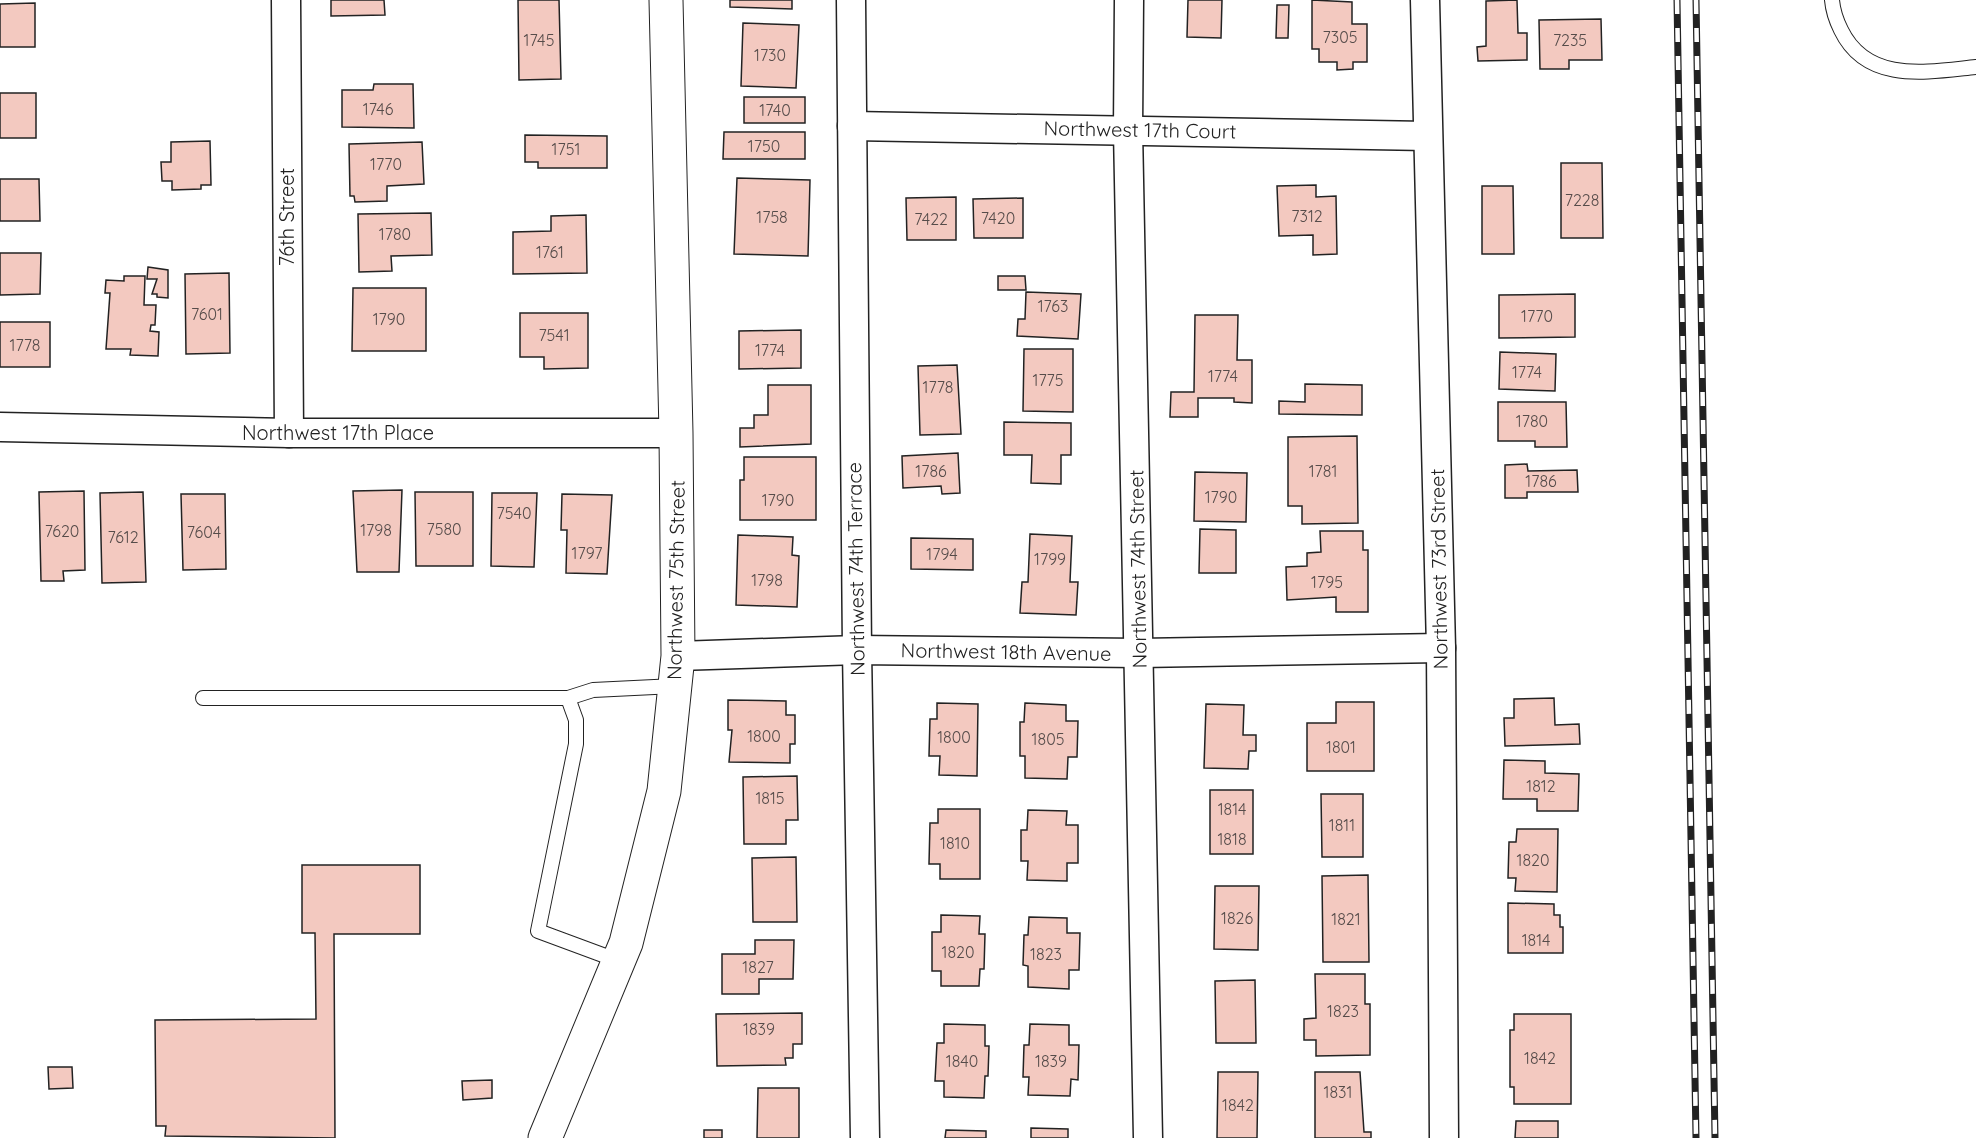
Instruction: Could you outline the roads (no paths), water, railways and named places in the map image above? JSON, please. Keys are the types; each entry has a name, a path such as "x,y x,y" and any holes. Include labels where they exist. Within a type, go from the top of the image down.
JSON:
{"street":[{"name":"76th Street","path":"286,0 289,433"},
{"name":"Northwest 75th Street","path":"545,1138 626,943 664,791 676,671 676,433 666,0"},
{"name":"Northwest 74th Terrace","path":"852,0 857,650 865,1138"},
{"name":"Northwest 74th Street","path":"1129,0 1128,130 1148,1138"},
{"name":"Northwest 73rd Street","path":"1425,0 1441,648 1444,1138"},
{"name":"Northwest 17th Court","path":"852,126 1427,136"},
{"name":"Northwest 17th Place","path":"0,427 289,433 676,433"},
{"name":"Northwest 18th Avenue","path":"676,671 857,650 1140,653 1441,648"}],"lane":[{"path":"1832,0 1833,12 1849,47 1880,67 1918,73 1976,67"},
{"path":"203,698 568,698 592,690 676,671"},
{"path":"568,698 576,720 576,744 538,930 619,961"}],"railway":[{"path":"1677,0 1696,1138"},
{"path":"1696,0 1715,1138"}]}
